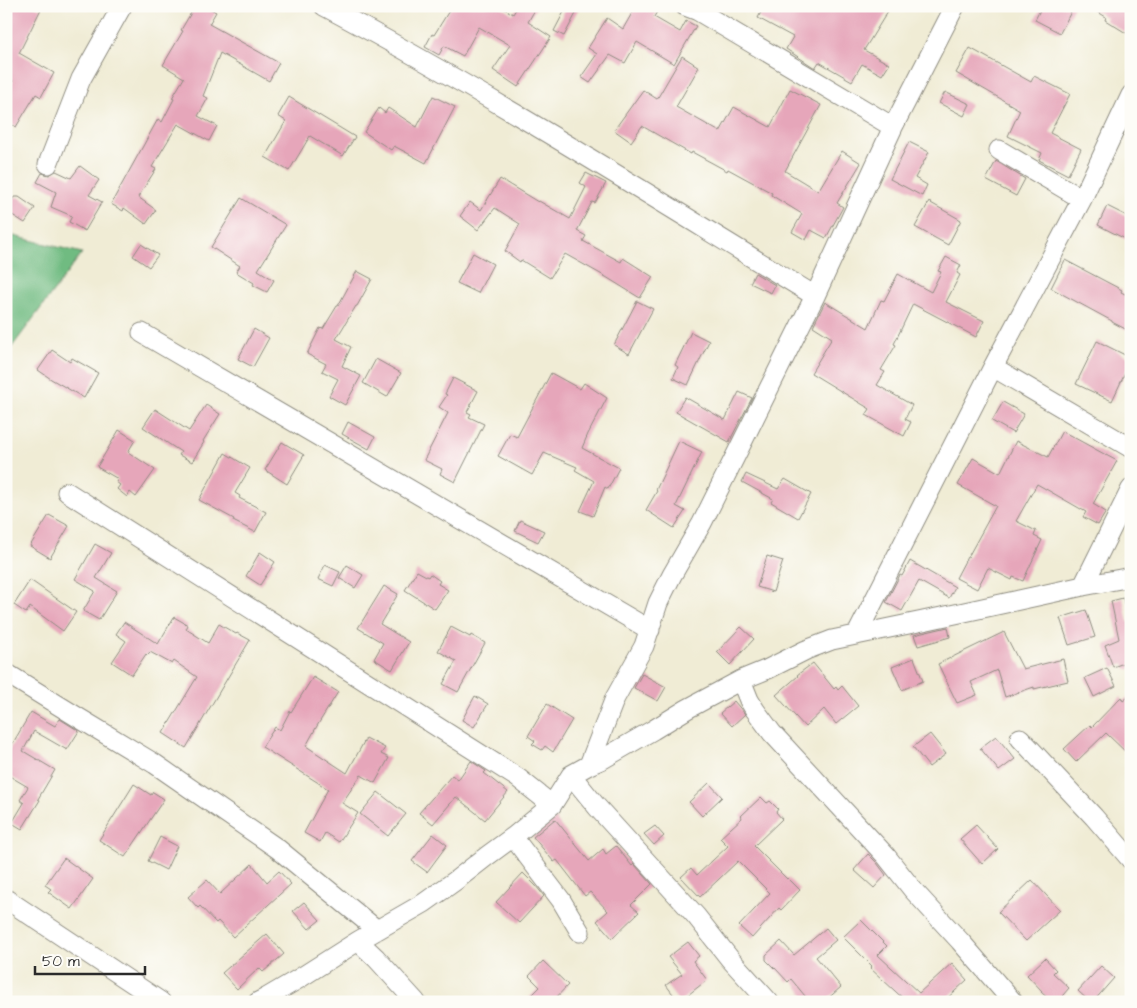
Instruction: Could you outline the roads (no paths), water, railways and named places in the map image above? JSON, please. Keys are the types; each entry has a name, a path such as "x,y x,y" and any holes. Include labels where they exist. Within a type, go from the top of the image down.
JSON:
{"street":[{"path":"48,164 81,79 122,6"},
{"path":"324,6 497,103 814,296"},
{"path":"685,6 698,11 894,127"},
{"path":"589,765 616,698 644,646 658,603 702,523 814,296 894,127 956,6"},
{"path":"857,634 993,367 1082,198 1131,95"},
{"path":"999,150 1082,198"},
{"path":"142,333 650,630"},
{"path":"993,367 1131,448"},
{"path":"1082,586 1131,488"},
{"path":"67,492 510,773 552,805"},
{"path":"258,1002 424,903 455,881 552,805 571,775 603,759 687,709 741,680 832,640 1131,577"},
{"path":"6,673 156,764 237,820 278,849 377,930"},
{"path":"741,680 749,700 772,733 873,842 913,890 1013,1002"},
{"path":"1020,738 1094,817 1131,860"},
{"path":"571,775 597,807 696,916 730,959 769,1002"},
{"path":"513,837 561,900 580,932"},
{"path":"6,899 161,1002"},
{"path":"358,941 416,1002"}]}
